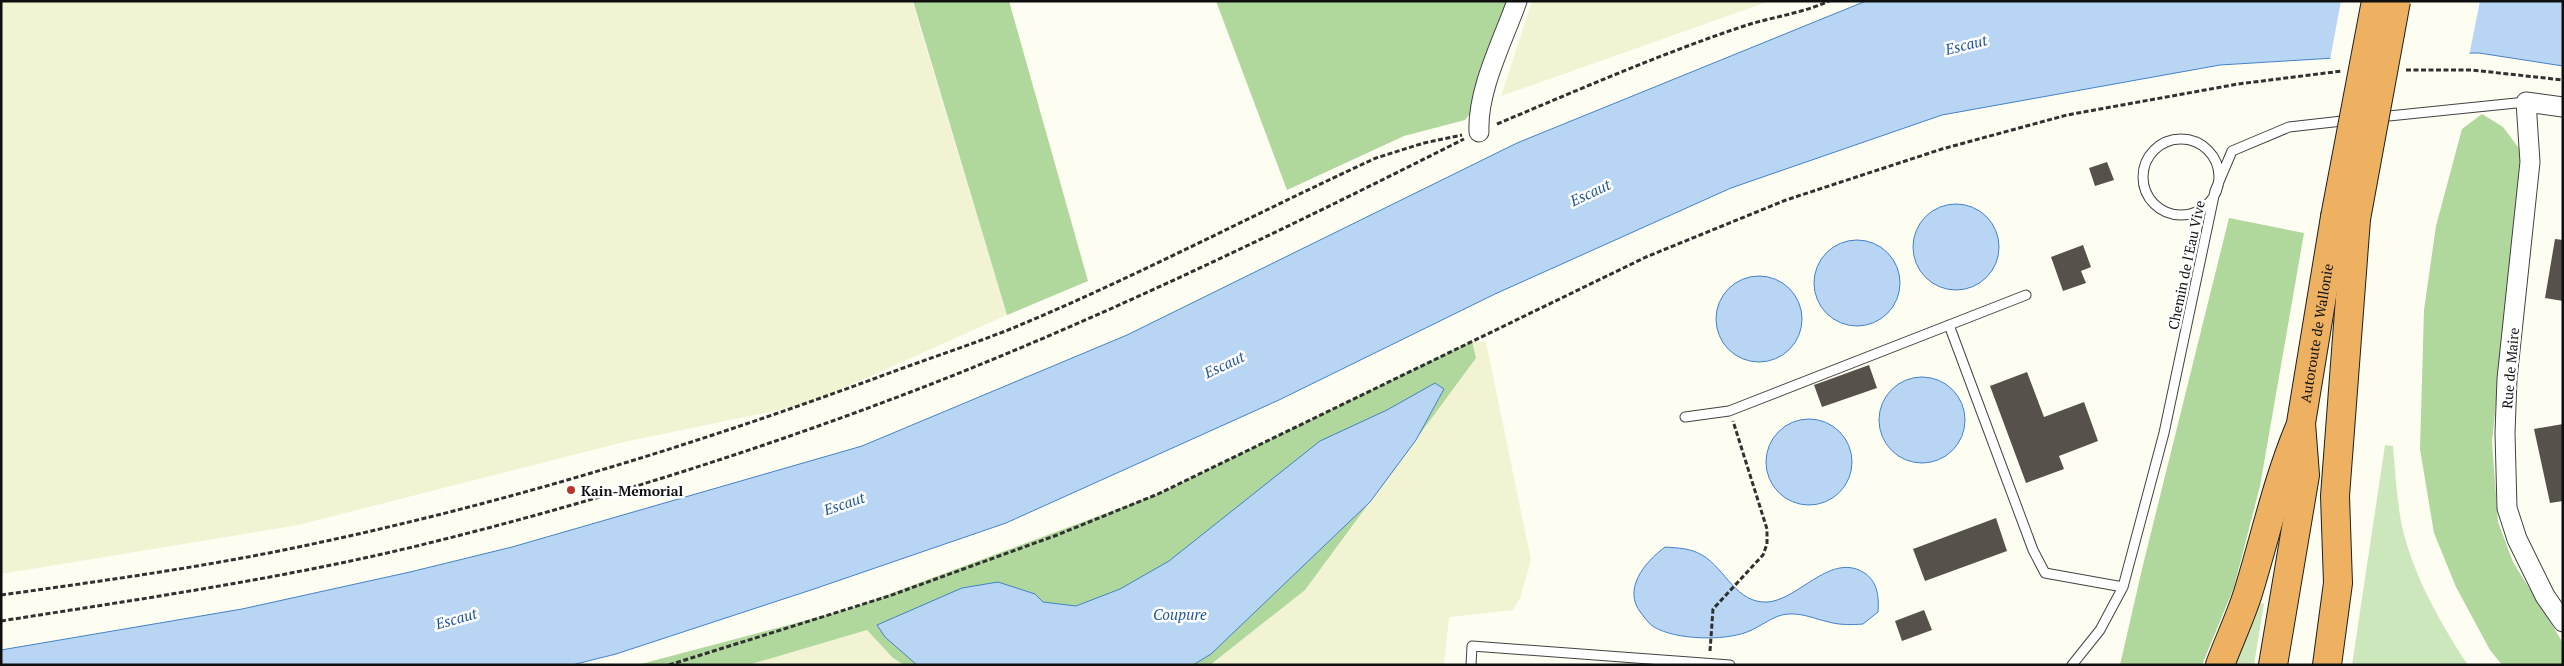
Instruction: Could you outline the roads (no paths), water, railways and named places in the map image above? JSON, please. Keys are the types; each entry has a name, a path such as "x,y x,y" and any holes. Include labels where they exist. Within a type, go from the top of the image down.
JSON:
{"highway":[{"name":"Autoroute de Wallonie","path":"2327,665 2338,583 2335,496 2345,218 2376,1"},
{"name":"Autoroute de Wallonie","path":"2273,665 2305,475 2301,423 2345,218 2396,1"},
{"path":"2220,665 2247,596 2270,520 2282,469 2301,423"}],"street":[{"path":"1479,132 1478,116 1482,96 1517,1"},
{"path":"2526,102 2563,107"},
{"name":"Rue de Maire","path":"2526,102 2530,162 2508,379 2505,433 2507,508 2517,539 2545,596 2563,622"}],"lane":[{"name":"Chemin de l'Eau Vive","path":"2072,665 2100,630 2123,587 2164,433 2215,191 2232,151 2289,127 2526,102"},
{"path":"2181,139 2193,141 2204,147 2213,156 2218,167 2220,180 2215,191 2210,203 2200,210 2188,215 2176,215 2164,211 2154,204 2147,193 2143,181 2144,169 2149,157 2157,148 2168,141 2181,139"},
{"path":"1685,417 1729,411 2026,295"},
{"path":"1949,325 2034,550 2045,573 2123,587"},
{"path":"1471,665 1472,646 1596,660 1730,665"}],"water":[{"name":"Escaut","path":"1866,1 2563,1 2563,66 2479,53 2400,54 2220,65 1942,115 1731,188 1495,294 1279,400 1006,523 616,654 572,665 1,665 1,650 242,609 410,572 512,547 862,446 1127,335 1517,143"},
{"path":"1956,204 1973,207 1987,216 1996,230 1999,247 1996,264 1987,278 1973,287 1956,290 1939,287 1925,278 1916,264 1913,247 1916,230 1925,216 1939,207"},
{"path":"1857,240 1874,243 1888,252 1897,266 1900,283 1897,300 1888,314 1874,323 1857,326 1840,323 1826,314 1817,300 1814,283 1817,266 1826,252 1840,243"},
{"path":"1759,276 1776,279 1790,288 1799,302 1802,319 1799,336 1790,350 1776,359 1759,362 1742,359 1728,350 1719,336 1716,319 1719,302 1728,288 1742,279"},
{"path":"1922,377 1939,380 1953,389 1962,403 1965,420 1962,437 1953,451 1939,460 1922,463 1905,460 1891,451 1882,437 1879,420 1882,403 1891,389 1905,380"},
{"name":"Coupure","path":"1435,383 1444,389 1416,440 1370,502 1211,654 1193,665 917,665 885,637 877,625 962,588 998,582 1035,594 1043,602 1076,606 1120,589 1169,561 1320,441 1387,410"},
{"path":"1809,419 1826,422 1840,431 1849,445 1852,462 1849,479 1840,493 1826,502 1809,505 1792,502 1778,493 1769,479 1766,462 1769,445 1778,431 1792,422"},
{"path":"1665,547 1679,548 1702,555 1739,592 1757,601 1768,602 1780,599 1828,572 1841,568 1853,568 1866,574 1873,582 1878,596 1878,612 1863,624 1833,623 1799,614 1788,614 1737,635 1700,638 1675,635 1652,626 1641,613 1634,595 1638,577 1650,560"}],"place":[{"name":"Kain-Memorial","path":"571,490"}]}
